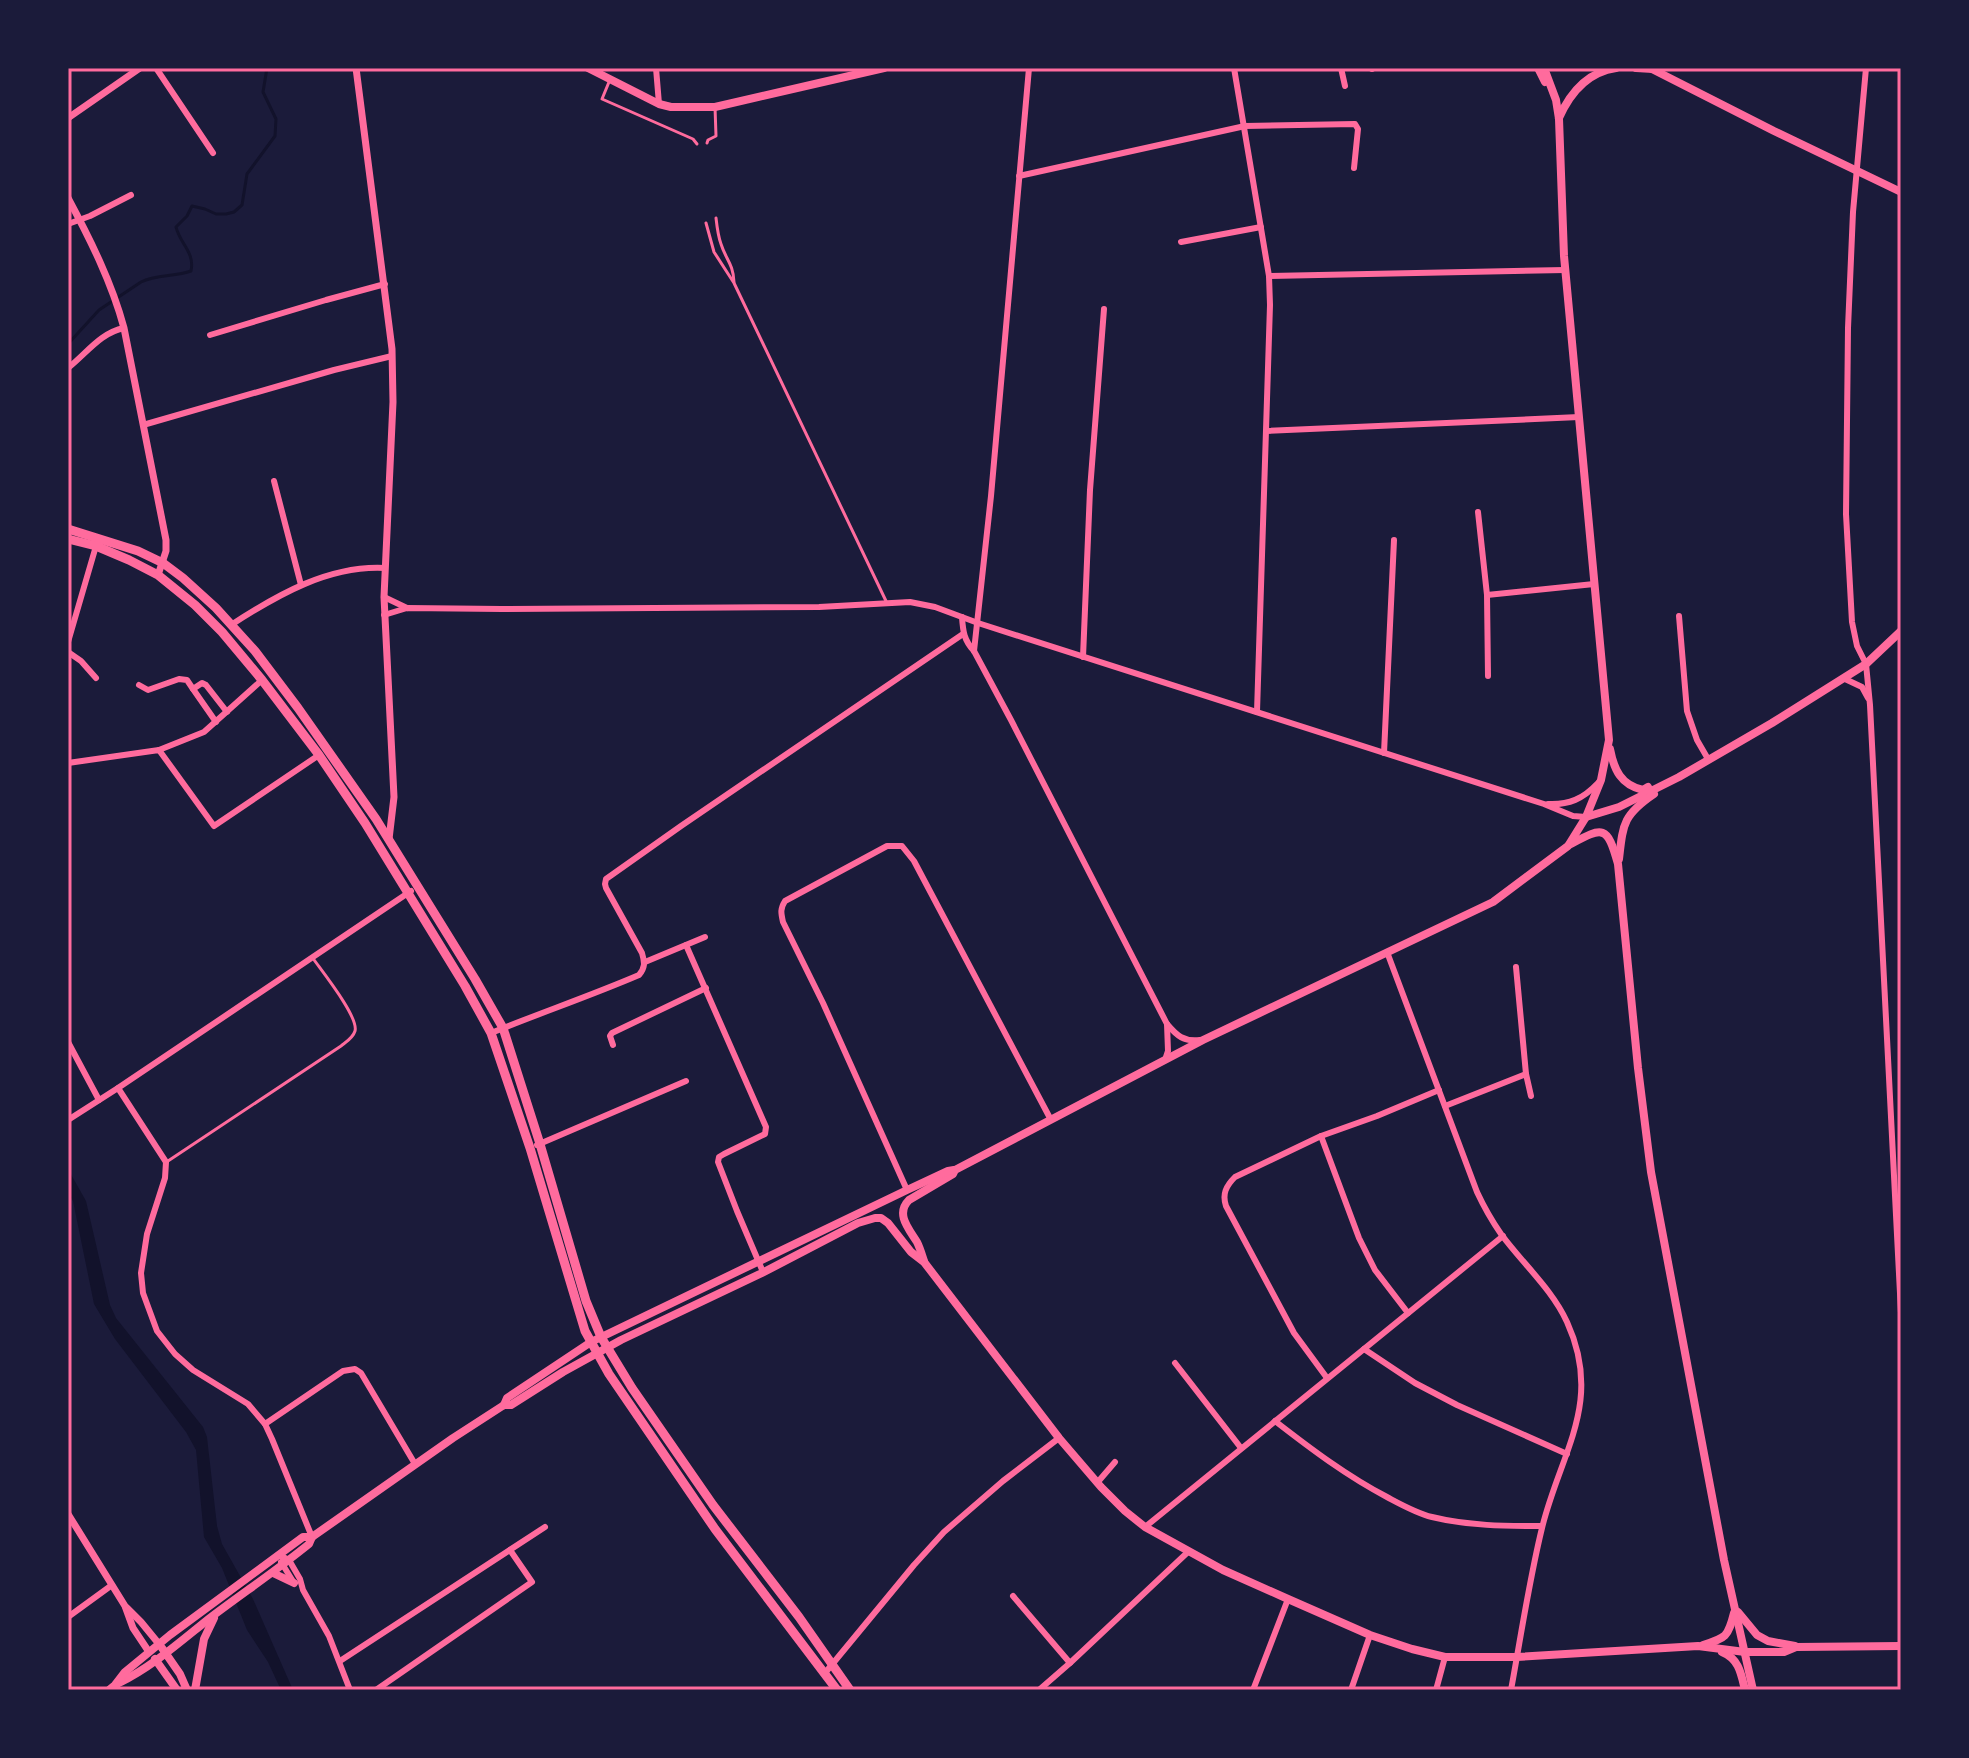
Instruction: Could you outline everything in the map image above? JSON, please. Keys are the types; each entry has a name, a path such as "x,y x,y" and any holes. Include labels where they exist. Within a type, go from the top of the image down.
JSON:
{"main road":[{"path":"588,68 671,107 715,107 884,68"},
{"path":"1538,68 1556,100"},
{"path":"1544,68 1556,100 1559,119 1565,270 1609,740 1622,780 1643,790 1699,760 1708,759"},
{"path":"1559,119 1566,101 1580,85 1599,73 1616,68"},
{"path":"1636,68 1651,69 1901,192"},
{"path":"68,529 138,551 163,563 183,578 255,651 323,752 365,823 475,979 503,1028 586,1301 597,1353 715,1529 828,1668 850,1690"},
{"path":"68,539 96,546 158,575 195,605 222,632 323,752 389,839 413,890 491,1033 530,1148 585,1331 607,1348 713,1505 799,1617 837,1690"},
{"path":"1586,817 1619,807 1772,723 1845,679 1901,631"},
{"path":"1568,846 1586,817 1601,780 1609,740"},
{"path":"1618,864 1627,819 1633,810 1666,783"},
{"path":"112,1688 136,1675 273,1573 303,1537 312,1537 504,1405 507,1398 596,1340 907,1190 955,1170 1203,1040 1493,902 1568,846 1601,832 1611,840 1618,864 1651,1172 1753,1690"},
{"path":"924,1262 919,1246 905,1224 902,1213 904,1205 955,1170"},
{"path":"504,1405 511,1405 597,1353 858,1223 881,1218 924,1262 1097,1483 1145,1527 1223,1570 1370,1635 1445,1657 1517,1657 1698,1646 1720,1641 1727,1636 1735,1608"},
{"path":"112,1688 125,1672 159,1644 266,1566 283,1560"},
{"path":"273,1573 294,1583"},
{"path":"1735,1608 1757,1635 1768,1641 1796,1647 1901,1646"},
{"path":"195,1690 204,1639 216,1614"},
{"path":"159,1644 187,1690"},
{"path":"1698,1646 1745,1652 1784,1652 1796,1647"},
{"path":"1698,1646 1726,1653 1734,1659 1745,1690"},
{"path":"149,1652 177,1690"}],"street":[{"path":"68,118 140,68"},
{"path":"156,68 213,153"},
{"path":"356,68 392,356 393,402 384,597 394,797 389,839"},
{"path":"656,68 659,104"},
{"path":"974,651 1029,68"},
{"path":"1234,68 1269,276 1257,712"},
{"path":"1341,68 1345,86"},
{"path":"1866,68 1856,170 1848,328 1846,514 1852,622 1857,646 1866,664 1870,705 1901,1313"},
{"path":"1019,176 1245,126 1355,124 1358,129 1354,168"},
{"path":"68,224 131,195"},
{"path":"68,198 121,314 166,540 158,575"},
{"path":"1181,242 1261,227"},
{"path":"1269,276 1565,270"},
{"path":"210,335 385,284"},
{"path":"1083,657 1090,490 1104,309"},
{"path":"68,368 104,335 124,328"},
{"path":"143,425 392,356"},
{"path":"1267,431 1579,417"},
{"path":"274,481 301,585"},
{"path":"1478,512 1487,595 1488,676"},
{"path":"1384,753 1394,540"},
{"path":"68,642 96,546"},
{"path":"222,632 263,604 301,585 343,571 385,568"},
{"path":"1487,595 1594,584"},
{"path":"384,597 407,608"},
{"path":"384,615 407,608 819,607 920,603 1544,804 1573,816 1586,817"},
{"path":"1679,616 1687,711 1697,740 1708,759"},
{"path":"962,617 966,642 974,651 1011,720 1167,1024 1182,1038 1203,1040"},
{"path":"491,1033 639,975 645,962 642,953 606,888 606,879 963,634"},
{"path":"68,652 96,678"},
{"path":"139,685 148,690 179,679 187,680 216,722"},
{"path":"1845,679 1862,687 1870,705"},
{"path":"68,752 70,763 159,750 204,732 262,680"},
{"path":"193,689 202,683 206,685 227,712"},
{"path":"159,750 214,826 323,752"},
{"path":"1544,804 1574,802 1601,780"},
{"path":"907,1190 780,909 785,901 887,846 902,846 914,861 1051,1120"},
{"path":"68,1109 70,1118 413,890"},
{"path":"645,962 705,937"},
{"path":"686,945 766,1127 765,1134 724,1154 718,1162 758,1263 767,1270"},
{"path":"1387,952 1477,1192 1488,1215 1567,1321 1580,1369 1582,1400 1578,1419 1542,1526 1511,1690"},
{"path":"1516,967 1526,1074 1531,1096"},
{"path":"613,1045 612,1033 706,988"},
{"path":"1165,1060 1168,1051 1167,1024"},
{"path":"68,1042 99,1100"},
{"path":"1445,1106 1526,1074"},
{"path":"530,1148 686,1081"},
{"path":"118,1088 166,1162 165,1178 142,1254 143,1293 157,1331 193,1370 248,1404 265,1424 312,1537"},
{"path":"1327,1378 1294,1333 1223,1198 1235,1177 1321,1136 1439,1090"},
{"path":"1321,1136 1359,1238 1375,1270 1408,1313"},
{"path":"1145,1527 1503,1236"},
{"path":"1364,1349 1415,1383 1457,1405 1567,1454"},
{"path":"1175,1363 1241,1448"},
{"path":"265,1424 343,1371 355,1369 361,1373 415,1464"},
{"path":"1275,1421 1324,1459 1411,1511 1463,1523 1542,1526"},
{"path":"828,1668 944,1532 1059,1438"},
{"path":"1097,1483 1115,1462"},
{"path":"68,1514 125,1606 133,1628 149,1652"},
{"path":"306,1523 322,1530"},
{"path":"340,1661 545,1527"},
{"path":"376,1690 532,1582 510,1550"},
{"path":"1039,1690 1189,1551"},
{"path":"283,1560 294,1583 303,1590"},
{"path":"283,1560 300,1579 329,1636 350,1690"},
{"path":"68,1617 112,1585"},
{"path":"1013,1596 1070,1663"},
{"path":"1253,1690 1288,1599"},
{"path":"125,1606 159,1644"},
{"path":"1351,1690 1370,1635"},
{"path":"1436,1690 1445,1657"}],"lane":[{"path":"609,80 602,99 693,139 697,144"},
{"path":"707,143 716,136 715,107"},
{"path":"716,218 719,240 732,265 734,283"},
{"path":"706,223 714,252 734,283 886,602"},
{"path":"166,1162 351,1037 355,1026 352,1014 312,957"}],"shaded area":[{"path":"68,1169 86,1201 110,1305 116,1318 203,1427 222,1544 253,1599 293,1690 281,1690 268,1662 247,1630 222,1568 204,1537 196,1450 186,1432 115,1339 94,1304 73,1201 68,1193"}],"waterway":[{"path":"68,344 99,310 141,282 191,271 191,258 176,227 192,206 226,214 242,205 247,174 275,136 276,119 263,92 267,68"}]}
